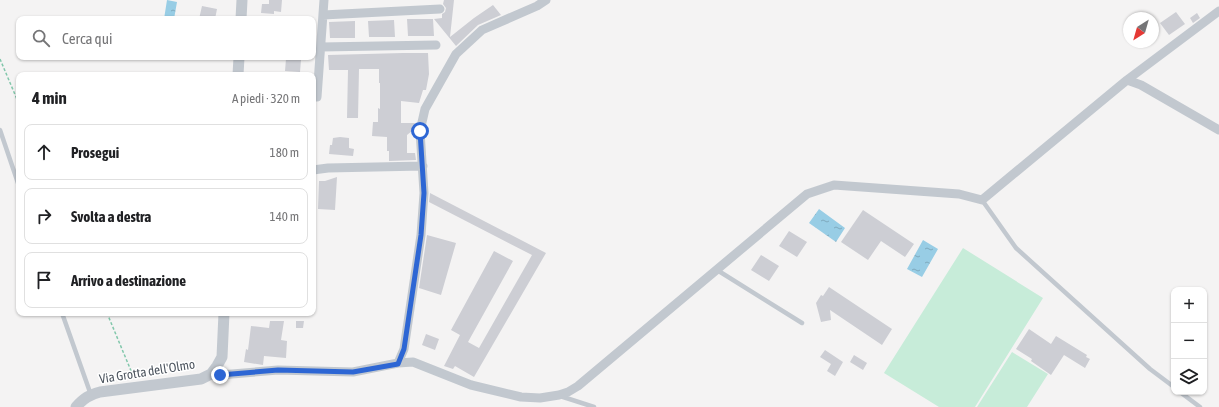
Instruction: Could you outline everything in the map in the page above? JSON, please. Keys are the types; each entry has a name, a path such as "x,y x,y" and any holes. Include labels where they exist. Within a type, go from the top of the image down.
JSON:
{"street":[{"path":"241,16 242,0"},
{"path":"316,97 324,0"},
{"path":"398,364 404,349 421,235 424,193 420,131 425,109 456,54 482,30 537,6 546,0"},
{"path":"323,14 440,9"},
{"path":"211,374 220,375 278,370 353,372 413,362 471,385 521,397 540,398 568,392 578,386 807,194 834,185 959,194 982,200 1127,80 1219,11"},
{"path":"321,47 436,45"},
{"path":"238,72 239,60"},
{"path":"1127,80 1141,85 1219,130"},
{"path":"316,170 423,166"},
{"name":"Via Grotta dell'Olmo","path":"76,407 84,399 100,392 200,379 211,374 222,357 224,316"}],"lane":[{"path":"0,130 16,177"},
{"path":"982,200 1016,248 1150,370 1171,386"},
{"path":"717,270 802,323"},
{"path":"63,316 91,395"},
{"path":"559,395 594,407"},
{"path":"1184,395 1200,407"}],"path":[{"path":"0,59 16,97"},
{"path":"108,316 134,378 136,388"}],"green space":[{"path":"963,248 1043,298 975,407 939,407 884,373"},
{"path":"1012,352 1048,374 1027,407 977,407"}],"water":[{"path":"167,0 177,2 175,16 164,16"},
{"path":"819,209 845,228 836,242 809,223"},
{"path":"923,240 938,249 922,277 907,269"}],"building":[{"path":"269,0 282,0 281,12 274,11 274,14 261,13 262,4 269,4"},
{"path":"444,0 454,0 450,37 493,5 501,15 478,25 456,46 434,19 442,18 442,14 445,12 446,8 443,4"},
{"path":"202,6 217,9 216,16 200,16"},
{"path":"1176,12 1185,24 1169,35 1160,23"},
{"path":"1197,13 1200,18 1193,23 1190,18"},
{"path":"407,19 433,19 434,36 408,36"},
{"path":"394,20 395,37 369,37 368,21"},
{"path":"355,21 355,38 330,38 329,22"},
{"path":"428,53 429,74 426,90 423,90 419,103 401,101 401,123 416,123 414,131 407,135 407,153 415,153 416,160 389,161 387,137 372,136 373,122 378,122 378,108 380,109 379,69 359,69 358,118 347,118 348,70 329,70 328,55"},
{"path":"286,60 301,60 300,72 285,71"},
{"path":"333,138 349,138 349,148 354,149 353,156 329,154 330,145 332,145"},
{"path":"337,177 335,210 318,209 319,181 325,181"},
{"path":"430,193 546,253 474,377 455,366 453,369 444,366 460,335 451,330 494,251 513,261 468,342 479,348 532,255 429,202"},
{"path":"863,210 914,244 905,257 881,241 868,260 841,242"},
{"path":"789,231 807,242 797,257 779,246"},
{"path":"427,235 456,243 441,295 419,288"},
{"path":"761,255 779,266 769,281 751,270"},
{"path":"829,287 892,329 882,345 830,310 831,320 821,322 816,303"},
{"path":"270,321 284,321 281,340 287,341 286,358 264,356 263,365 244,362 246,349 248,350 251,326 269,328"},
{"path":"296,321 304,321 303,328 296,328"},
{"path":"1029,329 1051,344 1056,336 1087,355 1086,357 1090,359 1085,368 1064,355 1051,375 1031,361 1032,359 1016,349"},
{"path":"426,334 439,339 435,350 422,345"},
{"path":"825,350 843,362 835,376 827,371 831,364 820,357"},
{"path":"854,355 867,363 863,370 850,362"}],"route":[{"path":"220,375 278,370 353,372 398,364 404,349 421,235 424,193 420,131"}]}
